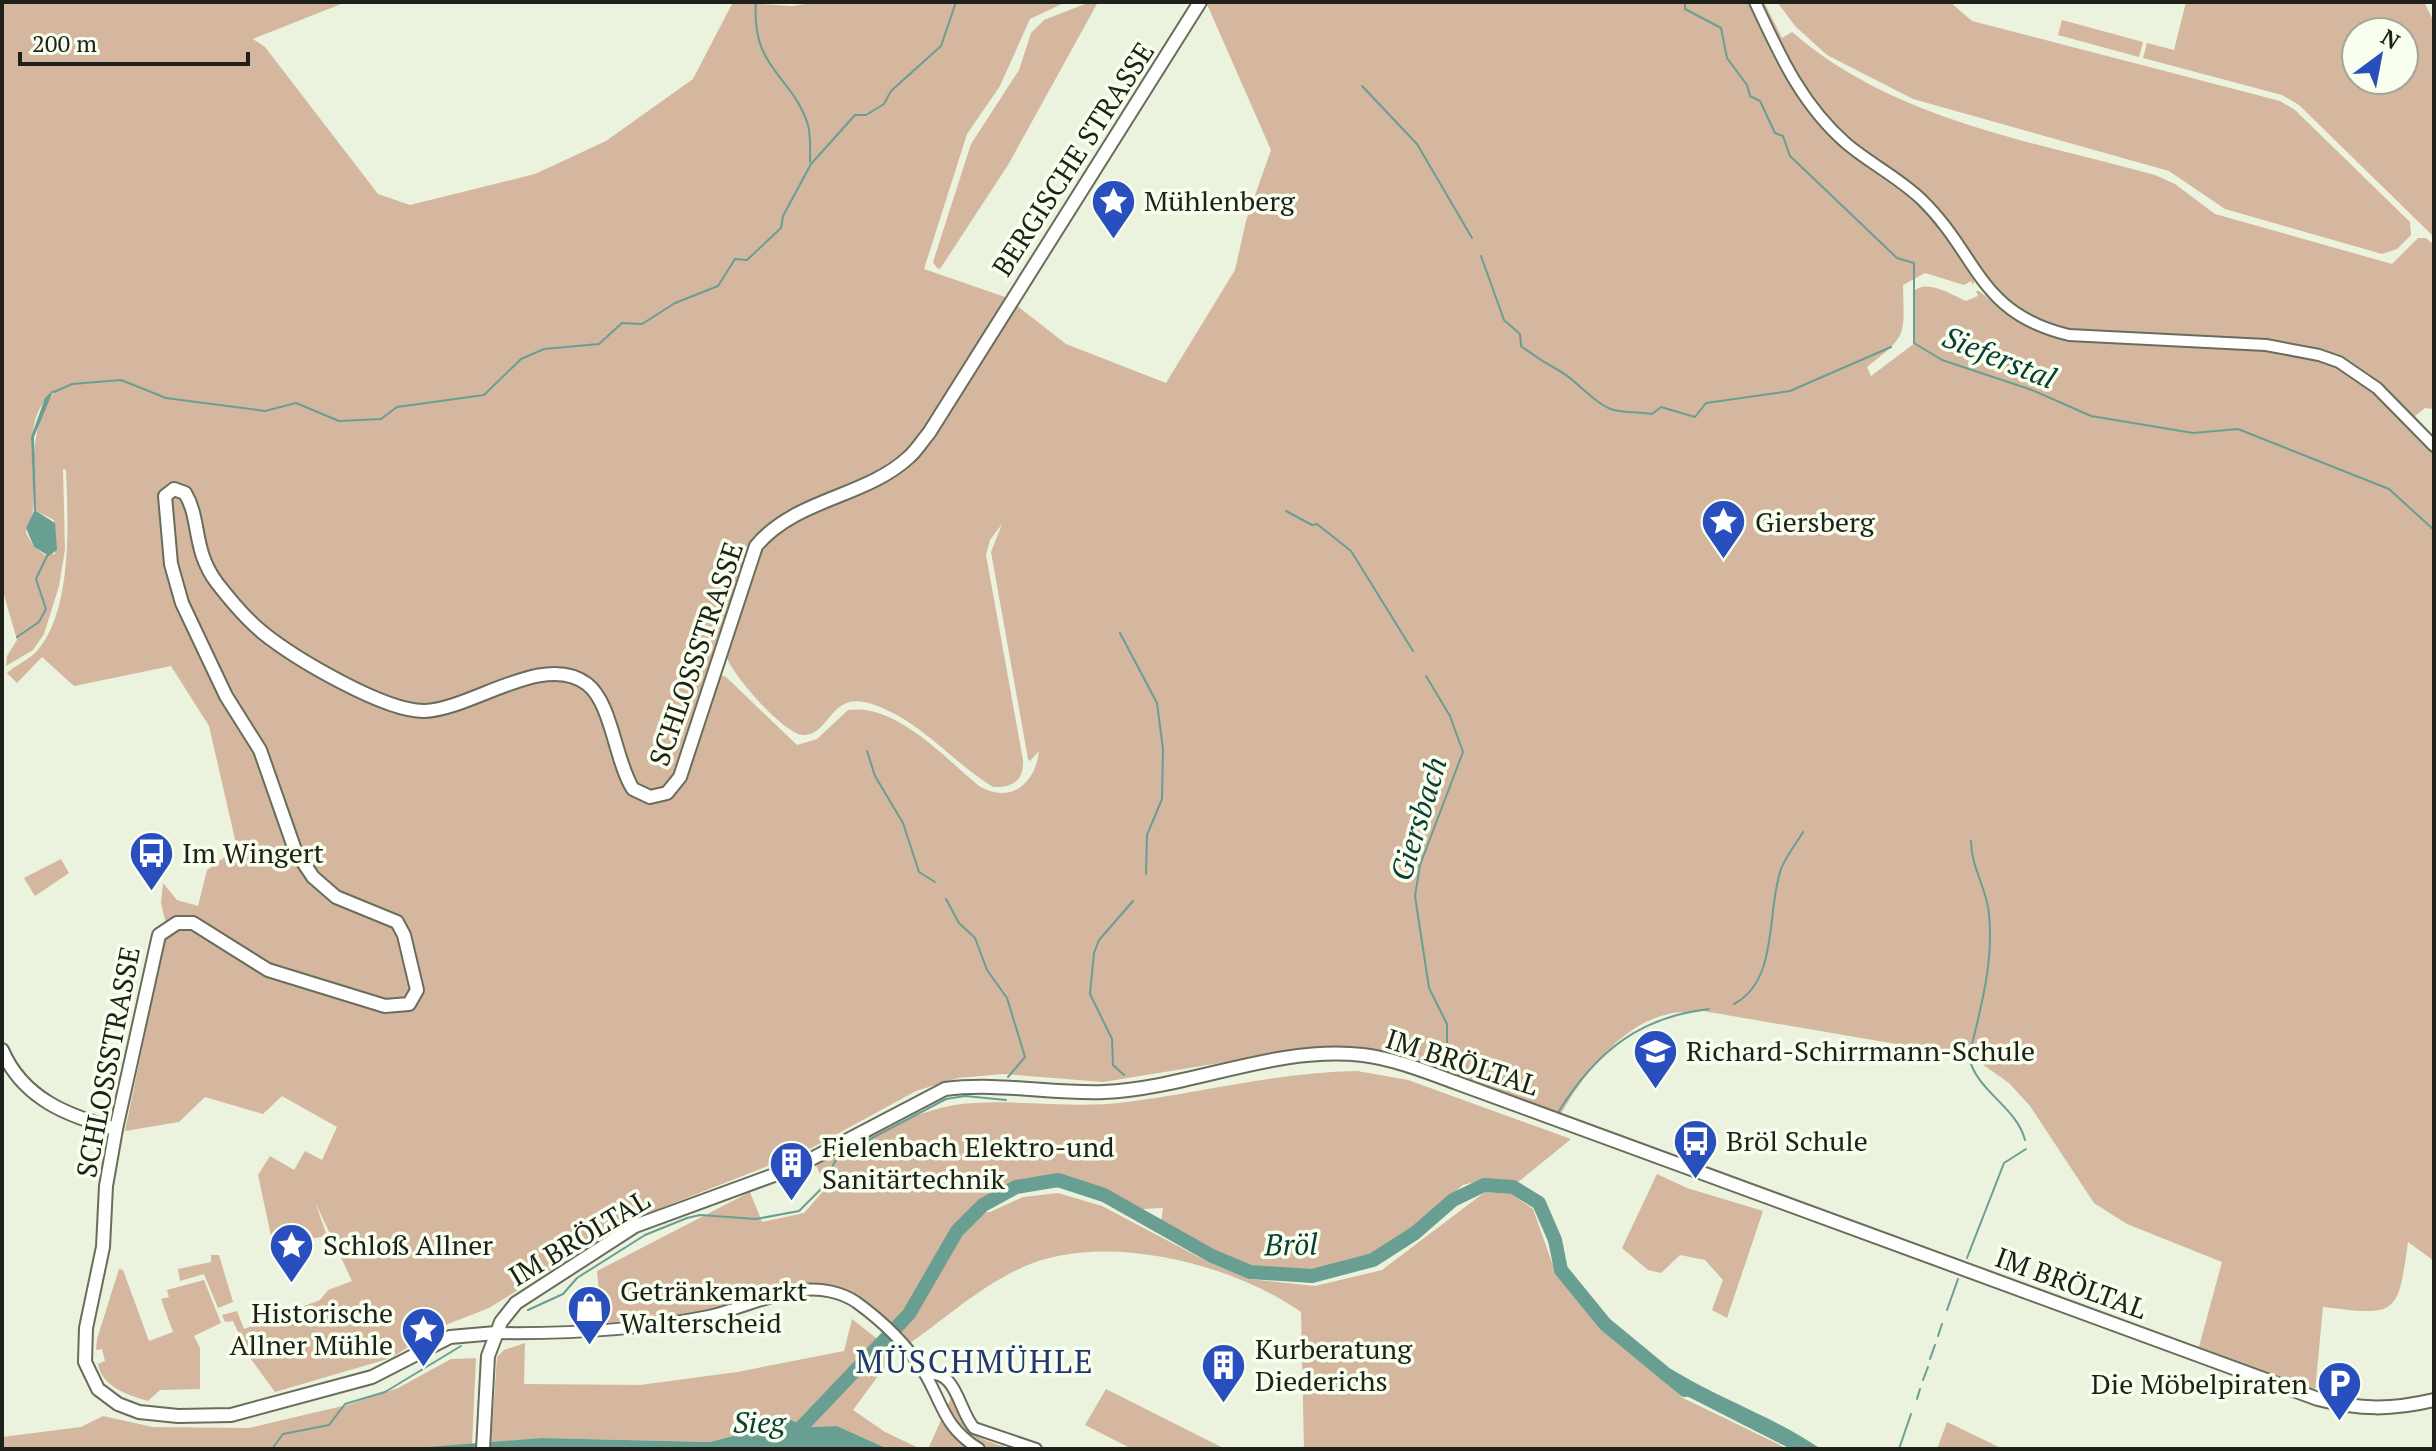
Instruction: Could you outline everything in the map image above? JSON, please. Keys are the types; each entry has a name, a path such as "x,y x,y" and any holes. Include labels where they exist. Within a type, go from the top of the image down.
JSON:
{"main road":[{"name":"BERGISCHE STRASSE","path":"1010,301 1200,2"},
{"name":"SCHLOSSSTRASSE","path":"496,1333 450,1337 372,1377 246,1412 178,1416 139,1412 118,1404 94,1384 84,1349 103,1247 106,1186 154,947 159,935 171,925 193,923 268,970 380,1004 407,1006 414,1001 417,990 404,935 397,922 336,897 313,877 295,850 263,757 226,696 182,603 164,518 166,493 176,488 185,493 200,553 212,577 248,619 278,644 379,701 406,710 460,704 532,677 575,677 589,685 599,699 633,789 642,795 658,796 671,791 680,777 756,546 784,520 873,480 910,456 929,433 1010,301"},
{"path":"2,1050 38,1097 74,1118 116,1129"},
{"name":"IM BRÖLTAL","path":"483,1449 485,1381 496,1333 516,1303 635,1226 796,1167 945,1089 972,1085 1105,1092 1281,1059 1339,1054 1406,1065 2318,1399 2356,1409 2398,1409 2434,1400"}],"street":[{"path":"1755,2 1785,68 1816,114 1851,147 1920,198 1942,222 1983,284 2013,313 2043,329 2069,335 2266,345 2319,355 2339,362 2377,388 2434,446"},
{"path":"496,1333 562,1334 708,1316 802,1290 843,1295 879,1321 905,1348 925,1374 943,1416 958,1435 979,1449"},
{"path":"925,1374 943,1375 949,1381 974,1428 1036,1449"}],"shaded area":[{"path":"2,2 346,2 253,39 265,47 378,194 410,205 535,174 606,141 693,79 733,2 792,6 818,2 1066,2 1030,19 1000,86 967,134 924,269 1008,298 920,440 899,460 751,541 708,675 725,676 797,745 817,739 848,710 866,710 901,723 935,747 979,786 1001,793 1011,792 1026,782 1037,763 1039,751 1030,761 1028,759 991,552 1002,524 990,540 986,555 1023,760 1022,773 1012,784 993,787 920,730 872,704 858,701 848,703 839,707 814,732 805,735 797,733 760,703 726,655 752,562 774,531 901,469 1016,305 1066,344 1166,383 1235,270 1246,221 1271,150 1206,2 1749,2 1784,75 1806,108 1831,136 1928,212 1975,279 1973,285 1971,281 1964,285 1925,273 1903,285 1901,333 1890,348 1867,367 1871,376 1915,343 1913,292 1932,287 1966,301 1978,296 1976,291 1979,291 2015,319 2052,335 2277,351 2319,360 2340,368 2374,391 2434,451 2434,1261 2408,1242 2401,1285 2390,1306 2366,1311 2323,1307 2315,1392 2199,1347 2222,1262 2127,1224 2094,1203 2030,1106 2009,1083 1972,1057 1703,1011 1684,1012 1648,1021 1618,1041 1591,1069 1561,1114 1413,1058 1362,1047 1311,1048 1103,1082 1003,1074 958,1078 916,1091 806,1151 633,1219 489,1308 438,1328 391,1358 275,1392 237,1340 239,1334 233,1321 225,1322 222,1315 237,1311 244,1329 320,1300 328,1290 352,1281 315,1202 327,1236 273,1245 258,1175 270,1156 294,1170 305,1151 322,1160 337,1127 282,1096 263,1114 205,1097 179,1122 125,1131 167,928 161,903 163,883 177,900 198,906 207,870 237,848 209,726 171,666 74,686 42,657 17,683 7,673 37,651 49,634 57,613 66,564 66,470 63,469 65,549 59,586 44,634 33,650 6,666 7,656 17,640 2,588","holes":["55,392 41,416 37,432 33,470 33,430 37,415 44,402","34,491 36,511 54,520 55,554 45,555 34,547 26,533 32,515"]},
{"path":"1090,2 1098,2 1008,165 940,269 937,268 933,262 971,144 1019,70 1031,33 1044,20"},
{"path":"1759,2 1764,2 1782,38 1792,32 1831,62 1918,107 2012,138 2155,175 2175,184 2215,214 2392,264 2418,238 2426,238 2434,245 2434,409 2425,408 2415,416 2434,440 2405,410 2310,348 2273,342 2073,331 2034,320 2000,297 1939,210 1838,132 1796,78"},
{"path":"1777,2 1950,2 1972,21 2280,101 2295,110 2410,222 2411,235 2397,249 2382,254 2225,209 2169,171 1913,99 1827,55 1796,27"},
{"path":"2186,2 2424,2 2434,22 2434,237 2299,105 2282,95 2143,58 2147,43 2174,50"},
{"path":"2062,20 2143,42 2139,57 2058,35"},
{"path":"61,859 69,873 35,896 24,878"},
{"path":"1357,1071 1408,1080 1571,1139 1517,1183 1486,1179 1463,1185 1410,1231 1371,1257 1314,1273 1252,1270 1161,1223 1163,1208 1144,1209 1142,1213 1075,1184 1033,1181 990,1197 968,1213 990,1212 1023,1197 1058,1193 1102,1206 1210,1263 1249,1279 1315,1286 1382,1270 1485,1192 1511,1194 1533,1209 1556,1274 1602,1327 1683,1398 1788,1449 1304,1449 1301,1312 1239,1279 1165,1257 1127,1252 1089,1252 1053,1257 1021,1268 978,1293 910,1343 857,1301 835,1292 812,1289 789,1291 689,1315 602,1323 597,1271 750,1192 762,1222 804,1213 826,1188 816,1165 912,1117 953,1105 1108,1104 1271,1079"},
{"path":"1657,1174 1687,1188 1763,1211 1727,1318 1712,1310 1723,1280 1705,1260 1680,1255 1661,1273 1648,1270 1622,1248"},
{"path":"211,1255 219,1255 233,1302 218,1308 204,1274 180,1281 178,1269 211,1262"},
{"path":"119,1269 123,1270 149,1341 173,1332 161,1299 169,1297 167,1290 204,1280 221,1323 194,1336 200,1348 200,1389 160,1390 148,1401 124,1393 110,1384 100,1372 98,1364 105,1361 102,1349 96,1350 97,1339"},
{"path":"852,1319 895,1353 853,1410 885,1432 921,1449 888,1449 837,1426 807,1427 784,1417 760,1429 710,1442 541,1438 491,1443 497,1357 504,1350 525,1343 524,1384 640,1385 737,1372 844,1351"},
{"path":"476,1358 472,1445 403,1449 2,1449 2,1437 81,1427 103,1416 153,1427 249,1428 351,1404 398,1388 451,1359"},
{"path":"1106,1389 1225,1449 1132,1449 1085,1425"},
{"path":"951,1398 967,1428 980,1438 1012,1449 928,1449"},
{"path":"1947,1422 2003,1449 1937,1449"}],"water":[{"path":"54,389 34,437 36,511 55,523 57,550 49,556 34,547 26,528 34,511 31,437 45,398"},
{"path":"1671,1369 1785,1427 1821,1449 1791,1449 1673,1389"},
{"path":"784,1417 807,1427 837,1426 888,1449 403,1449 541,1438 710,1442 760,1429"}],"waterway":[{"path":"756,2 760,43 774,70 801,108 808,125 810,162"},
{"path":"54,392 72,384 121,380 166,398 265,411 296,403 339,421 381,419 397,407 484,395 521,359 544,349 599,344 622,323 642,324 675,303 718,286 735,259 747,260 781,228 783,216 811,164 855,115 866,115 884,104 891,91 941,46 956,2"},
{"name":"Sieferstal","path":"1685,2 1685,9 1721,28 1727,58 1747,85 1750,96 1760,101 1775,133 1783,136 1790,156 1897,258 1914,263 1914,343 1942,360 2032,390 2091,416 2193,433 2238,429 2389,489 2434,530"},
{"path":"1362,86 1417,144 1472,238"},
{"path":"1481,256 1504,320 1520,334 1521,346 1565,374 1600,403 1623,412 1652,414 1661,407 1695,417 1706,403 1790,391 1891,347"},
{"name":"Giersbach","path":"1286,511 1312,525 1317,524 1351,551 1413,651"},
{"path":"17,637 39,622 46,609 36,579 48,554"},
{"path":"1120,633 1157,703 1163,749 1162,799 1147,835 1146,874"},
{"name":"Giersbach","path":"1426,676 1450,716 1463,752 1420,865 1415,896 1429,988 1447,1024 1447,1072"},
{"path":"867,751 875,776 903,823 919,872 935,882"},
{"path":"1734,1004 1748,993 1765,962 1781,869 1803,832"},
{"path":"1971,841 1988,905 1990,951 1969,1057 1980,1080 2014,1118 2025,1140"},
{"path":"946,899 959,923 975,938 987,970 1007,998 1025,1057 1008,1077"},
{"path":"1124,1075 1113,1065 1112,1039 1090,994 1094,953 1099,940 1133,901"},
{"path":"1559,1111 1588,1071 1622,1041 1661,1020 1709,1009"},
{"path":"528,1310 563,1294 577,1278 645,1235 687,1218 700,1215 756,1219 799,1211 820,1190 838,1156 946,1099 965,1096 1006,1100"},
{"path":"1967,1258 2004,1163 2026,1149"},
{"name":"Bröl","path":"790,1439 909,1314 957,1231 983,1205 1016,1187 1058,1180 1104,1195 1212,1256 1250,1272 1312,1276 1373,1260 1415,1233 1453,1200 1484,1185 1513,1187 1539,1203 1555,1240 1561,1270 1605,1324 1685,1390"},
{"path":"1947,1310 1958,1279"},
{"path":"1938,1336 1942,1324"},
{"path":"1930,1359 1935,1345"},
{"path":"272,1449 283,1434 329,1425 345,1404 385,1392 461,1346"},
{"path":"1923,1380 1928,1367"},
{"path":"1917,1399 1920,1389"},
{"path":"1899,1449 1911,1414"}],"place":[{"name":"Mühlenberg","path":"1113,240"},
{"name":"Giersberg","path":"1724,561"},
{"name":"Im Wingert","path":"151,892"},
{"name":"Richard-Schirrmann-Schule","path":"1655,1090"},
{"name":"Bröl Schule","path":"1695,1180"},
{"name":"Fielenbach Elektro-und Sanitärtechnik","path":"791,1202"},
{"name":"Schloß Allner","path":"292,1284"},
{"name":"Getränkemarkt Walterscheid","path":"589,1346"},
{"name":"Historische Allner Mühle","path":"424,1368"},
{"name":"Kurberatung Diederichs","path":"1224,1404"},
{"name":"Die Möbelpiraten","path":"2339,1423"}],"district":[{"name":"MÜSCHMÜHLE","path":"975,1362"}],"water label":[{"name":"Sieg","path":"759,1423"}]}
